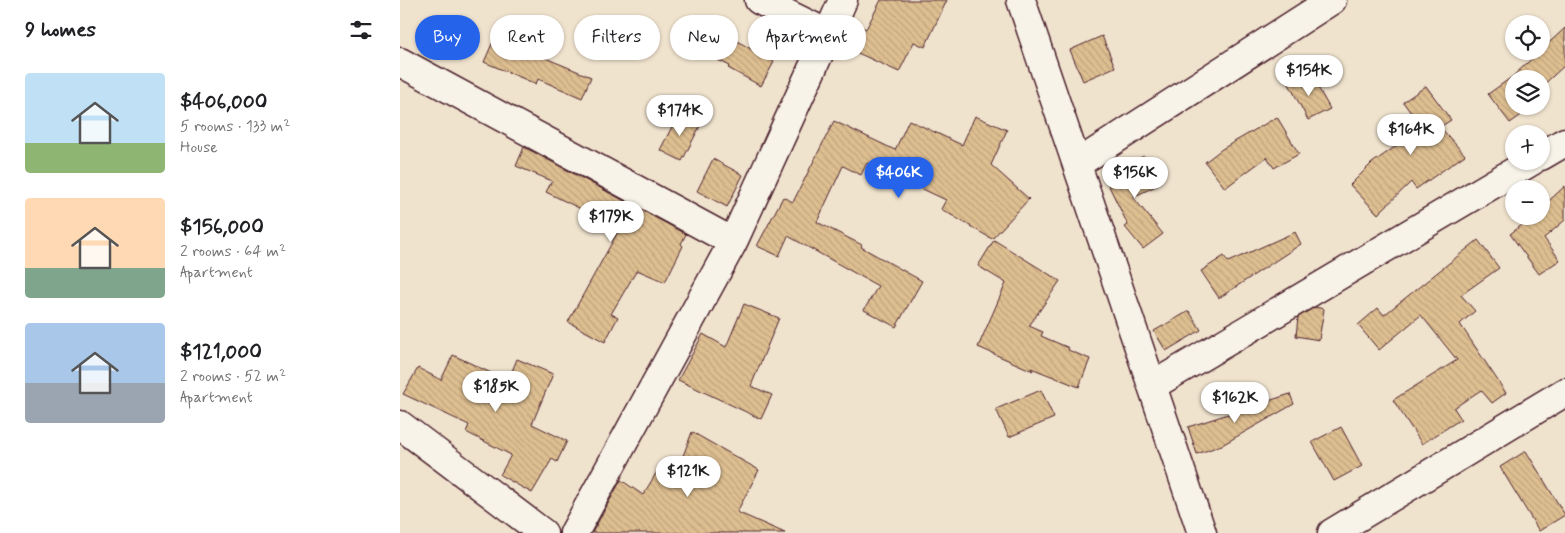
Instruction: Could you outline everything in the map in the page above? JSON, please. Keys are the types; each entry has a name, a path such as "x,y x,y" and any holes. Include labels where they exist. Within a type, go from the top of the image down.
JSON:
{"street":[{"path":"760,0 790,15"},
{"path":"836,15 843,0"},
{"path":"1021,0 1202,533"},
{"path":"1077,164 1332,0"},
{"path":"574,533 733,242 816,60"},
{"path":"400,62 733,242"},
{"path":"1550,151 1565,142"},
{"path":"1152,386 1517,170"},
{"path":"1332,533 1565,392"},
{"path":"400,425 543,533"}],"building":[{"path":"881,0 947,0 925,47 914,42 899,72 866,57 866,29"},
{"path":"1565,28 1565,65 1550,79 1550,70 1520,70 1530,60 1550,60 1550,42"},
{"path":"1102,36 1115,67 1083,81 1070,50"},
{"path":"738,42 748,47 748,60 770,60 774,62 761,86 728,68 730,66 718,60 738,60"},
{"path":"490,48 490,60 550,60 591,77 582,98 538,79 536,84 484,62"},
{"path":"1310,73 1330,109 1308,120 1289,84"},
{"path":"1505,82 1505,115 1521,115 1510,123 1488,94"},
{"path":"1426,86 1451,120 1440,127 1465,155 1416,189 1411,182 1378,214 1350,185 1372,163 1422,128 1403,102"},
{"path":"975,116 1007,130 991,165 1029,199 992,239 941,209 946,200 867,163 861,175 843,166 817,222 862,245 861,247 922,281 896,327 864,310 878,286 788,236 779,256 757,246 783,197 793,202 834,121 895,150 909,120 962,145"},
{"path":"677,117 686,117 701,124 682,161 660,150"},
{"path":"1277,117 1299,154 1274,168 1267,157 1225,188 1205,162 1222,149"},
{"path":"524,147 686,234 681,244 683,246 665,282 637,270 611,314 618,317 605,342 568,322 620,228 546,192 552,181 516,166"},
{"path":"1144,156 1158,185 1133,197 1163,234 1143,249 1125,227 1128,225 1104,176"},
{"path":"713,159 743,175 727,207 697,191"},
{"path":"1565,186 1565,220 1544,238 1560,260 1539,274 1510,234 1522,225 1550,225 1550,200"},
{"path":"1295,232 1301,244 1219,298 1201,271 1224,256 1228,262"},
{"path":"994,240 1060,281 1029,326 1043,332 1041,336 1090,359 1079,387 1031,368 1033,371 978,347 1006,283 978,266"},
{"path":"1478,240 1499,268 1461,295 1475,311 1460,324 1506,393 1492,403 1481,390 1454,408 1461,419 1422,444 1393,400 1457,360 1421,315 1379,350 1358,325 1378,308 1384,315"},
{"path":"744,304 779,318 751,386 772,395 761,419 678,380 703,334 726,347"},
{"path":"1315,307 1324,309 1319,340 1296,336 1298,317"},
{"path":"1189,311 1201,330 1166,351 1154,331"},
{"path":"453,355 508,381 517,359 553,374 532,424 567,441 557,462 552,459 532,493 500,475 511,455 466,432 469,425 403,394 418,368 441,380"},
{"path":"1041,390 1054,418 1009,437 996,409"},
{"path":"1290,394 1294,404 1222,445 1197,454 1188,427"},
{"path":"1341,427 1362,466 1334,481 1312,442"},
{"path":"692,432 759,470 737,512 785,533 592,533 621,480 643,495 658,470 674,480"},
{"path":"1526,451 1565,515 1539,531 1500,467"}]}
